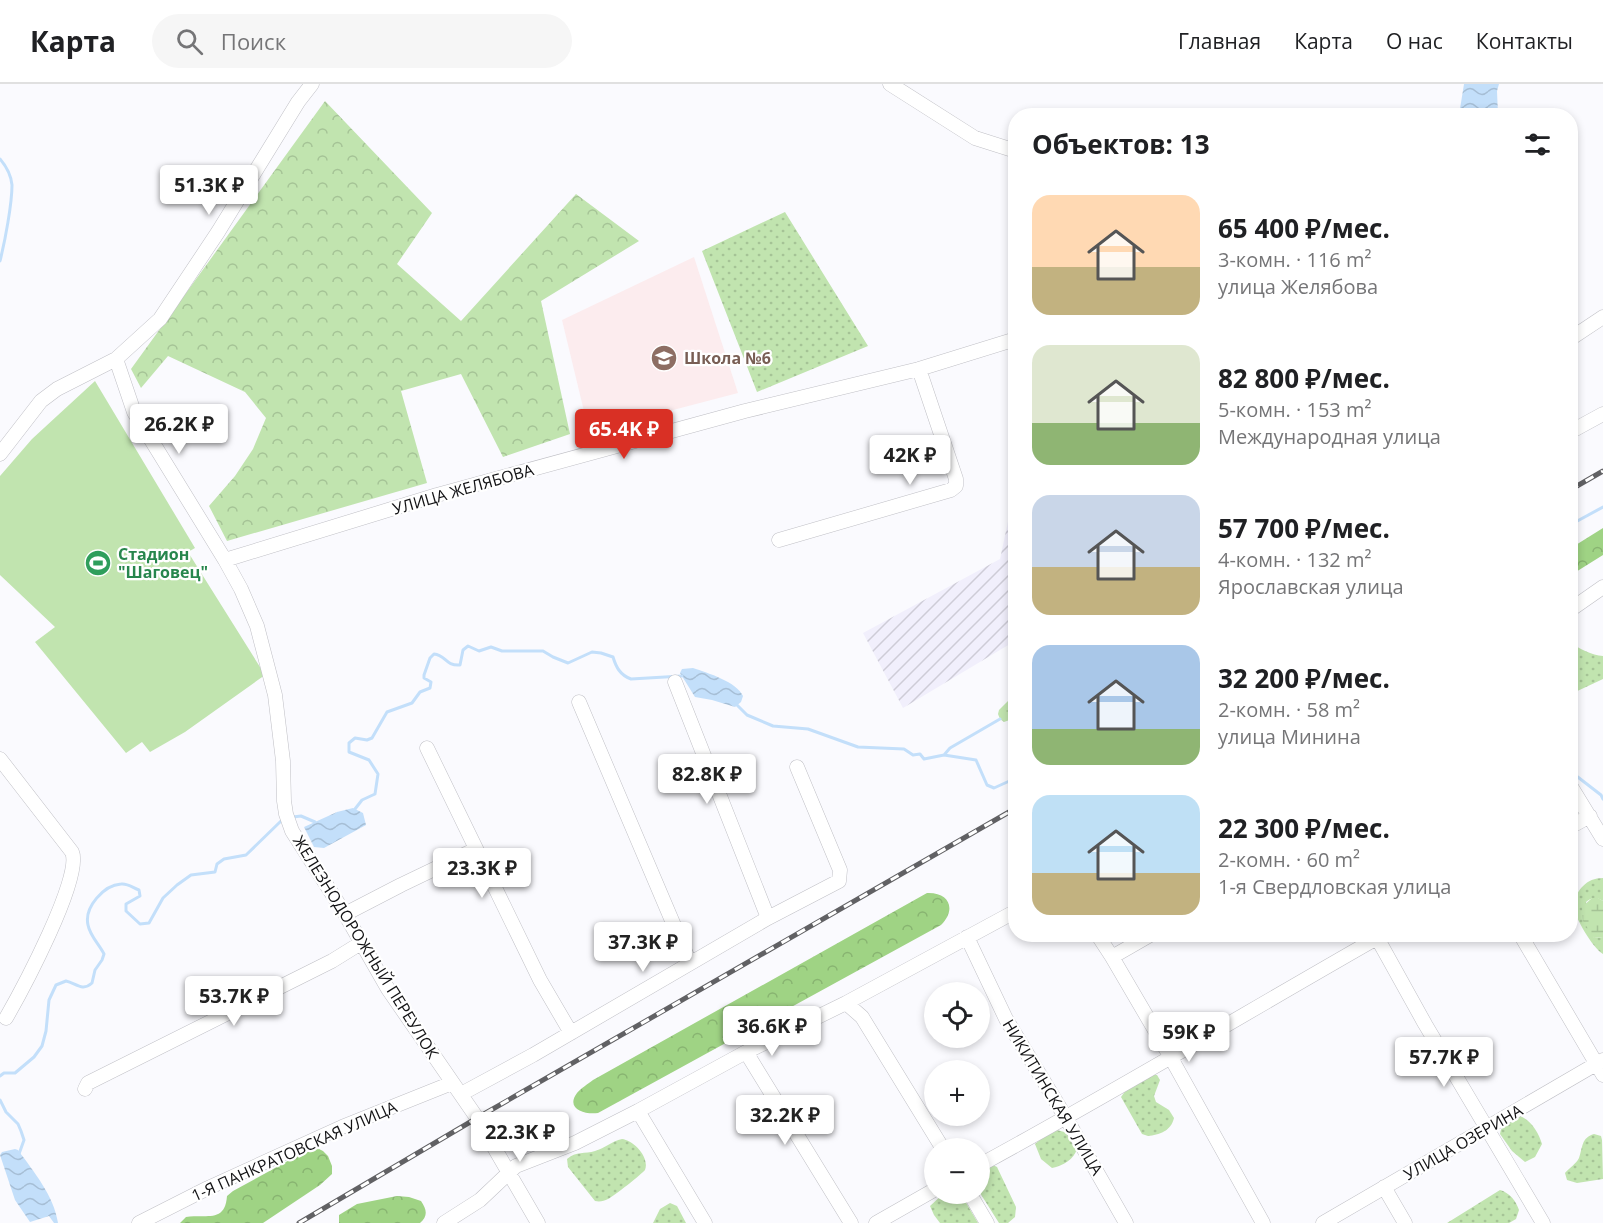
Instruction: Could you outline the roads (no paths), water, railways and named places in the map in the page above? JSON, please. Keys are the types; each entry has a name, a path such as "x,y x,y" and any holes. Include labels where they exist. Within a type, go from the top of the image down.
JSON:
{"street":[{"path":"0,454 41,401 57,389 116,359 159,319 218,232 298,102 312,84"},
{"path":"890,84 975,138 1008,148"},
{"path":"1578,334 1603,317"},
{"name":"УЛИЦА ЖЕЛЯБОВА","path":"225,560 477,484 745,411 919,369 1008,341"},
{"name":"ЖЕЛЕЗНОДОРОЖНЫЙ ПЕРЕУЛОК","path":"116,359 134,412 225,560 257,626 275,695 283,761 286,814 292,831 345,914 388,989 477,1118 538,1223"},
{"path":"779,540 951,490 956,486 956,479 919,369"},
{"path":"1578,428 1603,414"},
{"path":"1578,604 1603,587"},
{"path":"675,682 768,918"},
{"path":"579,702 690,963"},
{"path":"427,748 540,980 571,1033"},
{"path":"0,759 72,852 74,861 48,937 6,1018"},
{"name":"1-Я ПАНКРАТОВСКАЯ УЛИЦА","path":"139,1223 207,1188 342,1127 457,1089 571,1033 768,918 839,881 840,870 797,768"},
{"path":"1578,797 1603,839"},
{"path":"1578,823 1590,816"},
{"path":"345,914 476,849"},
{"path":"444,1223 480,1200 516,1166 575,1143 638,1111 1008,915"},
{"name":"НИКИТИНСКАЯ УЛИЦА","path":"968,937 1006,1019 1126,1223"},
{"path":"1103,942 1170,1056 1263,1223"},
{"path":"1113,957 1138,942"},
{"path":"990,1160 1066,1118 1369,942"},
{"path":"1382,942 1485,1129 1543,1223"},
{"path":"1525,942 1601,1066"},
{"path":"85,1089 88,1083 332,961 361,944"},
{"path":"846,1003 862,1017 936,1138"},
{"path":"746,1052 851,1223"},
{"name":"УЛИЦА ОЗЕРИНА","path":"1323,1223 1485,1129 1601,1066"},
{"path":"638,1111 705,1223"},
{"path":"1384,1187 1405,1223"},
{"path":"876,1223 924,1196"},
{"path":"976,1204 987,1223"}],"water":[{"path":"1464,84 1499,84 1498,108 1460,108"},
{"path":"693,668 735,686 743,696 741,702 735,707 695,697 680,673 682,669"},
{"path":"353,808 363,813 366,825 324,848 314,847 304,827 337,812"},
{"path":"18,1150 42,1185 52,1203 58,1223 54,1223 49,1216 30,1222 15,1200 0,1155 2,1152"}],"waterway":[{"path":"0,159 8,171 12,185 8,223 0,261"},
{"path":"1578,521 1603,507"},
{"path":"355,809 362,800 375,794 378,774 369,760 349,752 349,743 355,738 367,740 372,738 387,712 412,703 420,692 430,688 431,682 424,678 424,675 430,658 434,654 441,656 451,664 460,665 463,650 468,646 479,651 491,647 502,651 543,651 568,663 592,652 613,657 619,670 631,679 682,676"},
{"path":"737,705 747,715 773,726 808,729 858,747 904,749 913,755 920,754 924,759 944,755 976,760 987,785 994,788 1008,782"},
{"path":"944,755 950,748 1000,719"},
{"path":"1578,777 1603,799"},
{"path":"293,817 301,816 315,822"},
{"path":"0,1076 4,1073 15,1073 34,1057 42,1046 49,1000 56,985 66,981 85,987 92,983 95,970 104,954 91,933 88,918 92,904 102,893 108,888 121,884 139,890 140,896 126,904 126,911 140,924 149,923 163,898 177,885 191,875 215,872 217,864 224,859 246,855 281,821"},
{"path":"0,1100 21,1131 24,1140 19,1154"}],"railway":[{"path":"1578,485 1603,471"},
{"path":"299,1223 1008,813"}],"place":[{"name":"Школа №6","path":"664,358"},
{"name":"Стадион \"Шаговец\"","path":"98,563"}]}
